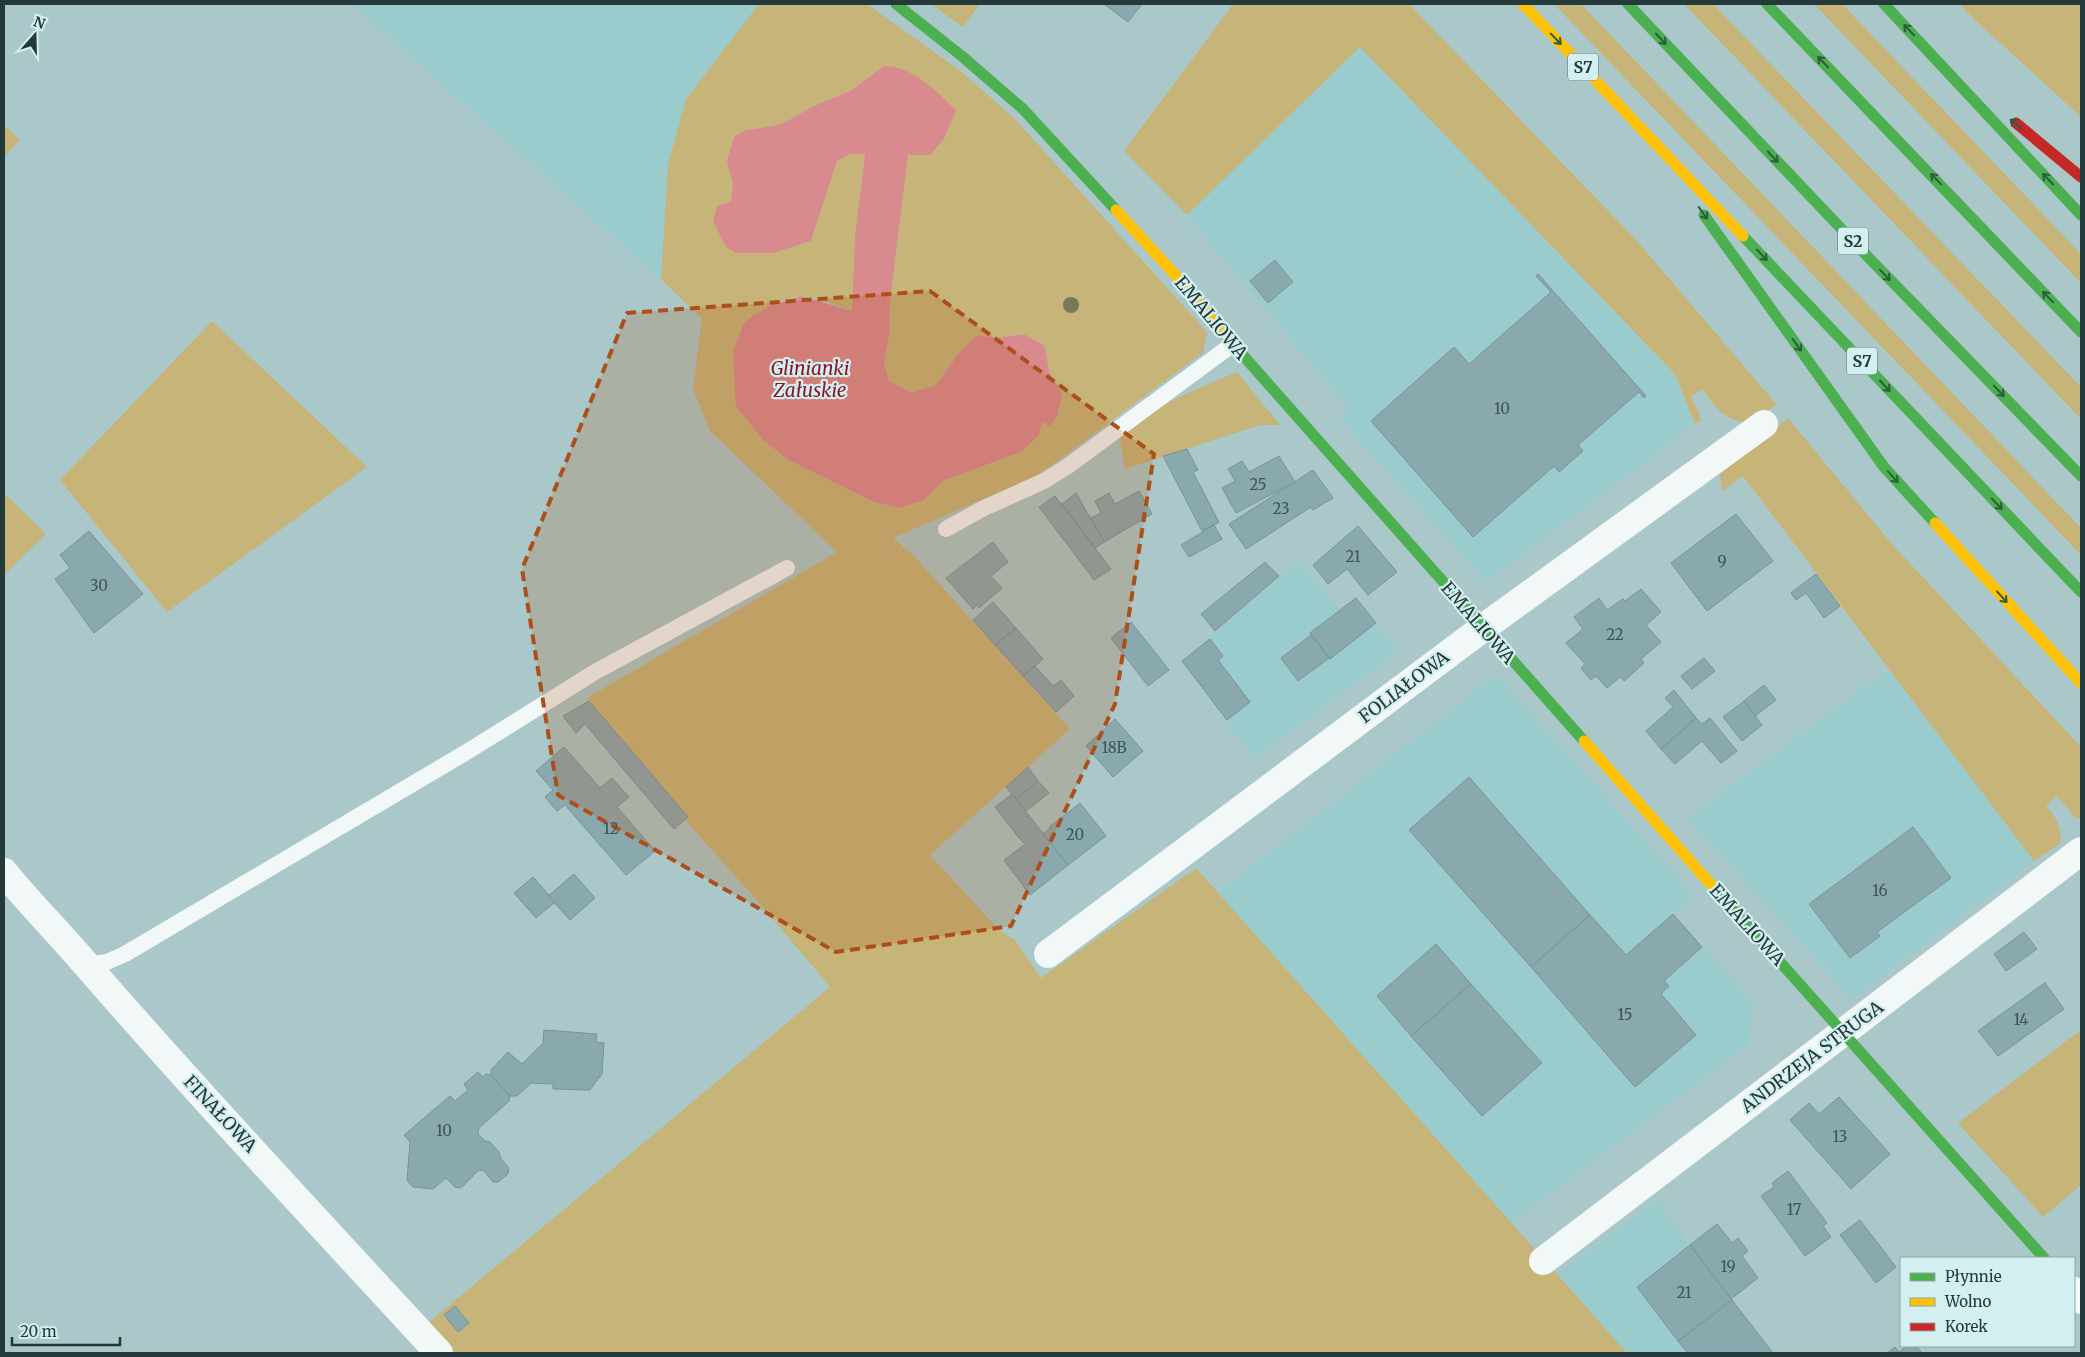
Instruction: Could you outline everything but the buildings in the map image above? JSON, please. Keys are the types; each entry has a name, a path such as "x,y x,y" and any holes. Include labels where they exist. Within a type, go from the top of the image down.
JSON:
{"main road":[{"name":"EMALIOWA","path":"896,4 963,57 1023,109 1172,271 1233,344 1483,628 2043,1257"},
{"name":"S7","path":"1523,4 2081,592"},
{"name":"S2","path":"1628,4 1863,252 2081,476"},
{"path":"1767,4 2081,332"},
{"path":"1884,4 2081,215"},
{"path":"1935,57 2081,176"},
{"path":"1644,131 1884,467 2081,683"}],"street":[{"name":"FOLIAŁOWA","path":"1048,954 1483,628 1764,424"},
{"name":"ANDRZEJA STRUGA","path":"1543,1261 2081,851"},
{"name":"FINAŁOWA","path":"4,872 29,904 87,966 157,1046 439,1353"}],"lane":[{"path":"946,529 982,509 1044,482 1233,344"},
{"path":"87,966 107,962 125,954 465,753 595,672 787,568"}],"path":[{"path":"886,557 915,540 946,529"}],"highlighted area":[{"path":"930,291 1154,454 1115,704 1011,926 836,952 558,795 522,569 627,313"}],"shaded area":[{"path":"352,4 759,4 686,99 668,165 661,279"},
{"path":"759,4 867,4 962,72 1016,120 1207,332 1203,353 1038,475 893,538 914,556 1070,729 930,855 999,930 1015,940 1041,978 1196,868 1627,1353 456,1353 428,1323 830,987 763,907 685,820 688,816 587,698 837,552 710,431 693,389 702,319 661,279 668,165 686,99","holes":["884,66 908,154 890,302 889,336 884,362 889,381 911,393 936,385 959,353 977,335 998,338 1024,334 1045,346 1049,371 1062,394 1021,452 941,481 924,500 900,508 874,502 789,460 754,315 784,300 802,296 821,300 852,311 855,235 865,154 850,154 837,161 811,241 773,253 717,206 731,201 733,185 727,161 743,131 782,124 812,107 850,91"]},
{"path":"931,4 980,4 963,27"},
{"path":"1233,4 1409,4 1638,242 1777,405 1748,423 1726,416 1702,389 1691,397 1701,421 1695,424 1675,374 1360,47 1187,215 1124,151"},
{"path":"1554,4 1581,4 2081,528 2081,555"},
{"path":"1684,4 1713,4 2081,387 2081,419"},
{"path":"1814,4 1842,4 2081,254 2081,283"},
{"path":"1959,4 2081,4 2081,117 1974,19"},
{"path":"1360,47 1675,375 1695,424 1486,582 1339,417 1350,410 1187,215"},
{"path":"4,125 20,140 4,157"},
{"path":"212,321 367,467 167,612 60,480"},
{"path":"1237,372 1280,425 1260,425 1125,469 1119,436 1160,407"},
{"path":"1788,418 1891,543 2081,747 2081,819 2075,817 2057,796 2046,806 2058,823 2061,843 2034,861 1743,476 1722,491 1720,474"},
{"path":"4,493 46,534 4,575"},
{"path":"1299,561 1339,611 1356,598 1398,651 1254,758 1182,661"},
{"path":"1888,670 2034,861 1852,999 1688,819"},
{"path":"1496,675 1695,896 1673,914 1754,1003 1750,1019 1749,1044 1511,1223 1218,893"},
{"path":"2081,1030 2081,1185 2043,1217 1958,1123"},
{"path":"1658,1200 1773,1353 1627,1353 1556,1275"}],"water":[{"name":"Glinianki Załuskie","path":"884,66 905,70 914,75 932,88 956,110 944,139 930,155 908,155 890,302 889,336 884,362 889,381 911,393 936,385 959,353 977,335 998,338 1024,334 1045,346 1049,371 1062,394 1057,416 1050,426 1042,422 1039,435 1021,452 942,481 924,500 900,508 874,502 789,460 763,440 736,406 733,352 744,323 770,306 801,296 852,311 855,235 865,154 850,154 837,161 811,241 773,253 736,253 726,247 713,221 717,206 731,201 733,185 727,161 734,137 743,131 782,124 812,107 850,91"}],"traffic: fast":[{"path":"896,4 963,57 1023,109 1116,210"},
{"path":"1628,4 1870,259 2081,476"},
{"path":"1767,4 2081,332"},
{"path":"1884,4 2081,215"},
{"path":"1704,215 1884,467 1935,523"},
{"path":"1743,236 2081,592"},
{"path":"1225,335 1584,741"},
{"path":"1715,889 2043,1257"}],"traffic: slow":[{"path":"1523,4 1743,236"},
{"path":"1116,210 1178,278 1225,335"},
{"path":"1935,523 2081,683"},
{"path":"1584,741 1715,889"}],"traffic: jam":[{"path":"2016,123 2081,177"}]}
